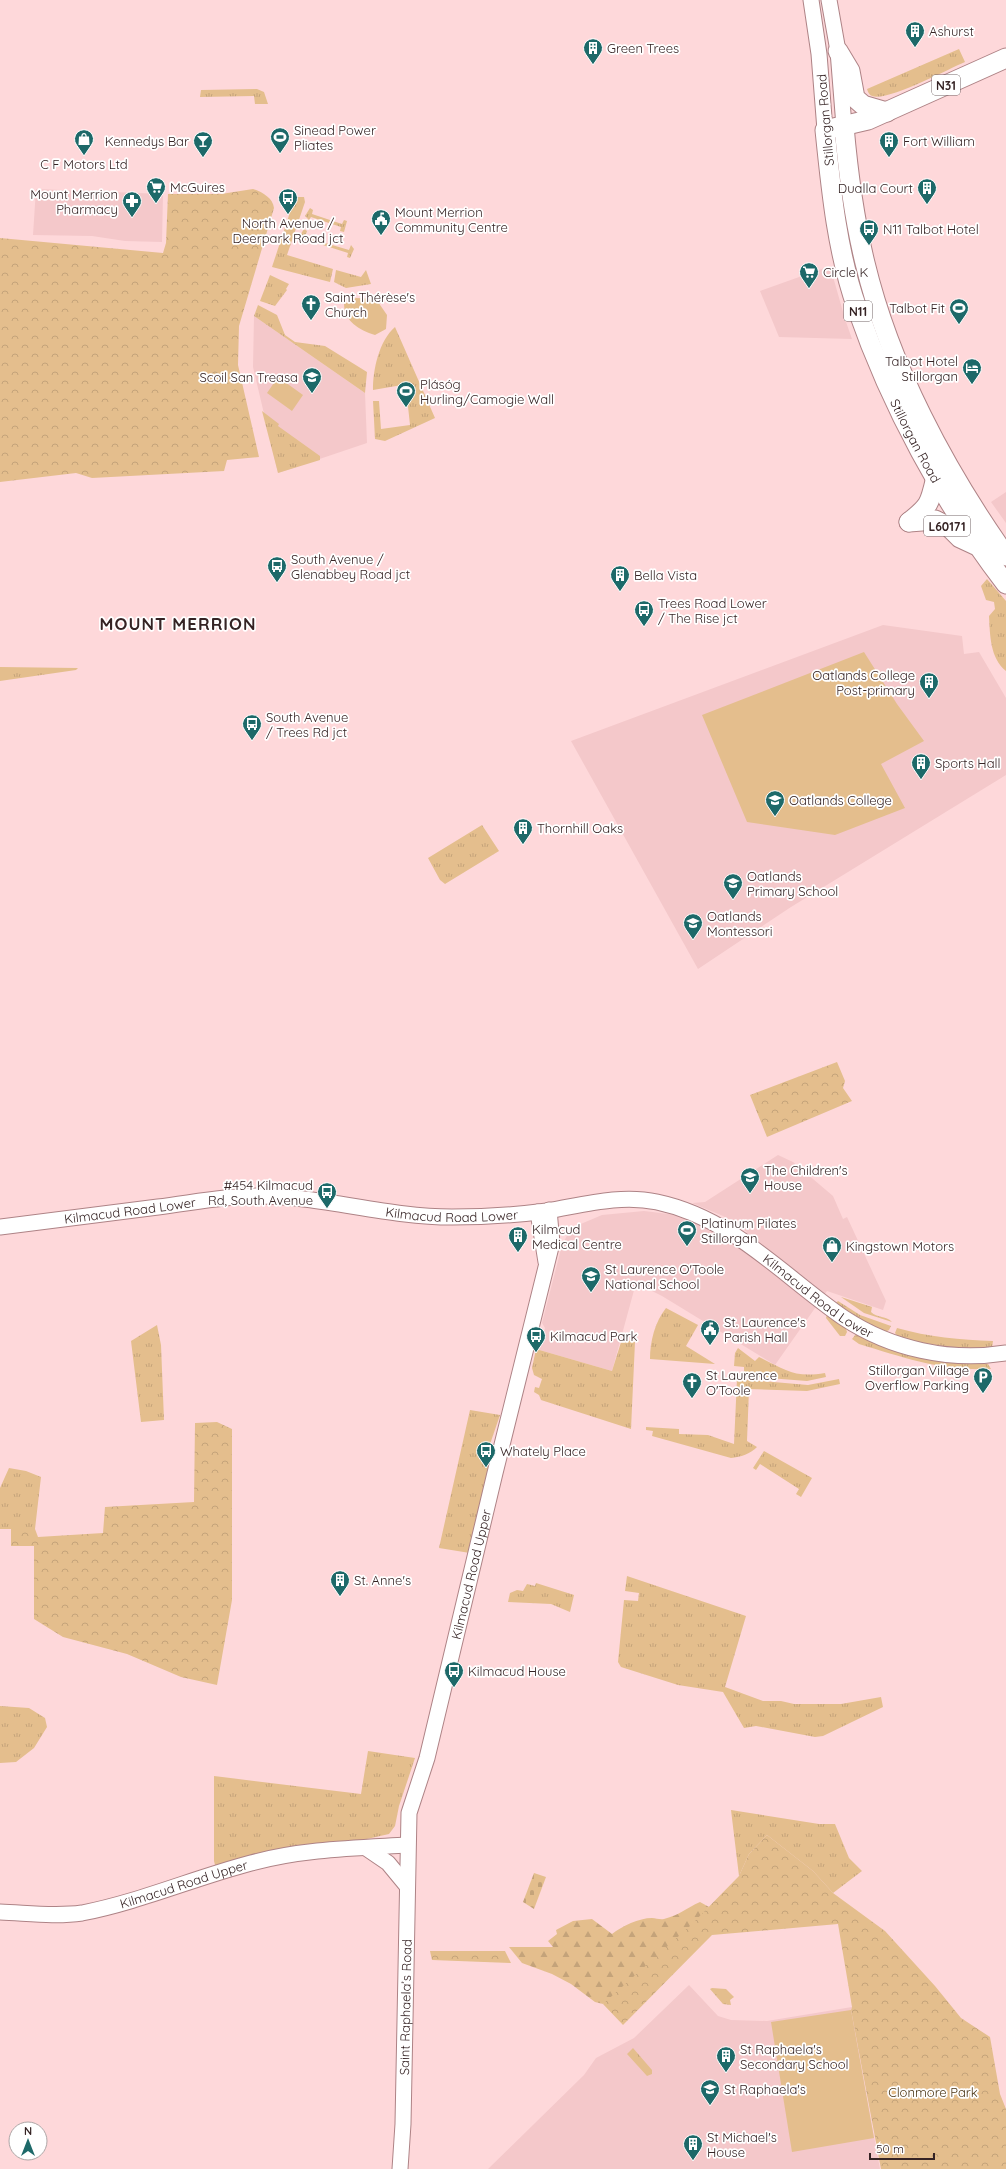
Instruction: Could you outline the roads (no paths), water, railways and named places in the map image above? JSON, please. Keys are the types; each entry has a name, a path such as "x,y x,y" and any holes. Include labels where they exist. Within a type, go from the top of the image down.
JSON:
{"highway":[{"path":"838,51 850,71 855,98 863,105 887,112"},
{"name":"N31","path":"825,130 844,126 887,112 1006,58"},
{"name":"Stillorgan Road","path":"844,126 848,165 864,258 889,341 942,455 1006,556"},
{"name":"Stillorgan Road","path":"825,130 831,185 842,253 857,307 895,398 936,477 980,548 1006,584"},
{"name":"L60171","path":"936,477 931,500 926,510 909,522 935,520 949,527 960,538 980,548"}],"street":[{"name":"Stillorgan Road","path":"811,0 825,130"},
{"name":"Stillorgan Road","path":"829,0 838,51 844,126"},
{"path":"822,92 831,95 838,82 838,51"},
{"name":"Kilmacud Road Lower","path":"0,1227 215,1199 256,1196 295,1198 415,1215 453,1217 543,1211 599,1202 638,1200 656,1202 713,1222 738,1236 843,1317 889,1341 911,1348 946,1355 982,1356 1006,1353"},
{"path":"552,1231 561,1220 584,1214 594,1209 599,1202"},
{"name":"Kilmacud Road Upper","path":"0,1912 42,1914 81,1913 117,1904 251,1862 286,1855 407,1845 409,1813 429,1752 552,1243 552,1231 543,1211"},
{"name":"Kilmacud Road Upper","path":"543,1211 546,1265"},
{"name":"Saint Raphaela’s Road","path":"400,2169 403,2110 407,1845"},
{"path":"366,1848 388,1863 407,1886"}],"place":[{"name":"Ashurst","path":"915,48"},
{"name":"Green Trees","path":"593,65"},
{"name":"Sinead Power Pliates","path":"280,154"},
{"name":"C F Motors Ltd","path":"84,156"},
{"name":"Kennedys Bar","path":"203,158"},
{"name":"Fort William","path":"889,158"},
{"name":"McGuires","path":"156,204"},
{"name":"Dualla Court","path":"927,205"},
{"name":"North Avenue / Deerpark Road jct","path":"288,215"},
{"name":"Mount Merrion Pharmacy","path":"132,218"},
{"name":"Mount Merrion Community Centre","path":"381,236"},
{"name":"N11 Talbot Hotel","path":"869,246"},
{"name":"Circle K","path":"809,289"},
{"name":"Saint Thérèse's Church","path":"311,321"},
{"name":"Talbot Fit","path":"959,325"},
{"name":"Talbot Hotel Stillorgan","path":"972,385"},
{"name":"Scoil San Treasa","path":"312,394"},
{"name":"Plásóg Hurling/Camogie Wall","path":"406,408"},
{"name":"South Avenue / Glenabbey Road jct","path":"277,583"},
{"name":"Bella Vista","path":"620,592"},
{"name":"Trees Road Lower / The Rise jct","path":"644,627"},
{"name":"Oatlands College Post-primary","path":"929,699"},
{"name":"South Avenue / Trees Rd jct","path":"252,741"},
{"name":"Sports Hall","path":"921,780"},
{"name":"Oatlands College","path":"775,817"},
{"name":"Thornhill Oaks","path":"523,845"},
{"name":"Oatlands Primary School","path":"733,900"},
{"name":"Oatlands Montessori","path":"693,940"},
{"name":"The Children's House","path":"750,1194"},
{"name":"#454 Kilmacud Rd, South Avenue","path":"327,1209"},
{"name":"Platinum Pilates Stillorgan","path":"687,1247"},
{"name":"Kilmcud Medical Centre","path":"518,1253"},
{"name":"Kingstown Motors","path":"832,1263"},
{"name":"St Laurence O'Toole National School","path":"591,1293"},
{"name":"St. Laurence's Parish Hall","path":"710,1346"},
{"name":"Kilmacud Park","path":"536,1353"},
{"name":"Stillorgan Village Overflow Parking","path":"983,1394"},
{"name":"St Laurence O'Toole","path":"692,1399"},
{"name":"Whately Place","path":"486,1468"},
{"name":"St. Anne's","path":"340,1597"},
{"name":"Kilmacud House","path":"454,1688"},
{"name":"St Raphaela's Secondary School","path":"726,2073"},
{"name":"St Raphaela's","path":"710,2106"},
{"name":"St Michael's House","path":"693,2161"}],"district":[{"name":"MOUNT MERRION","path":"178,623"}],"park label":[{"name":"Clonmore Park","path":"933,2092"}]}
